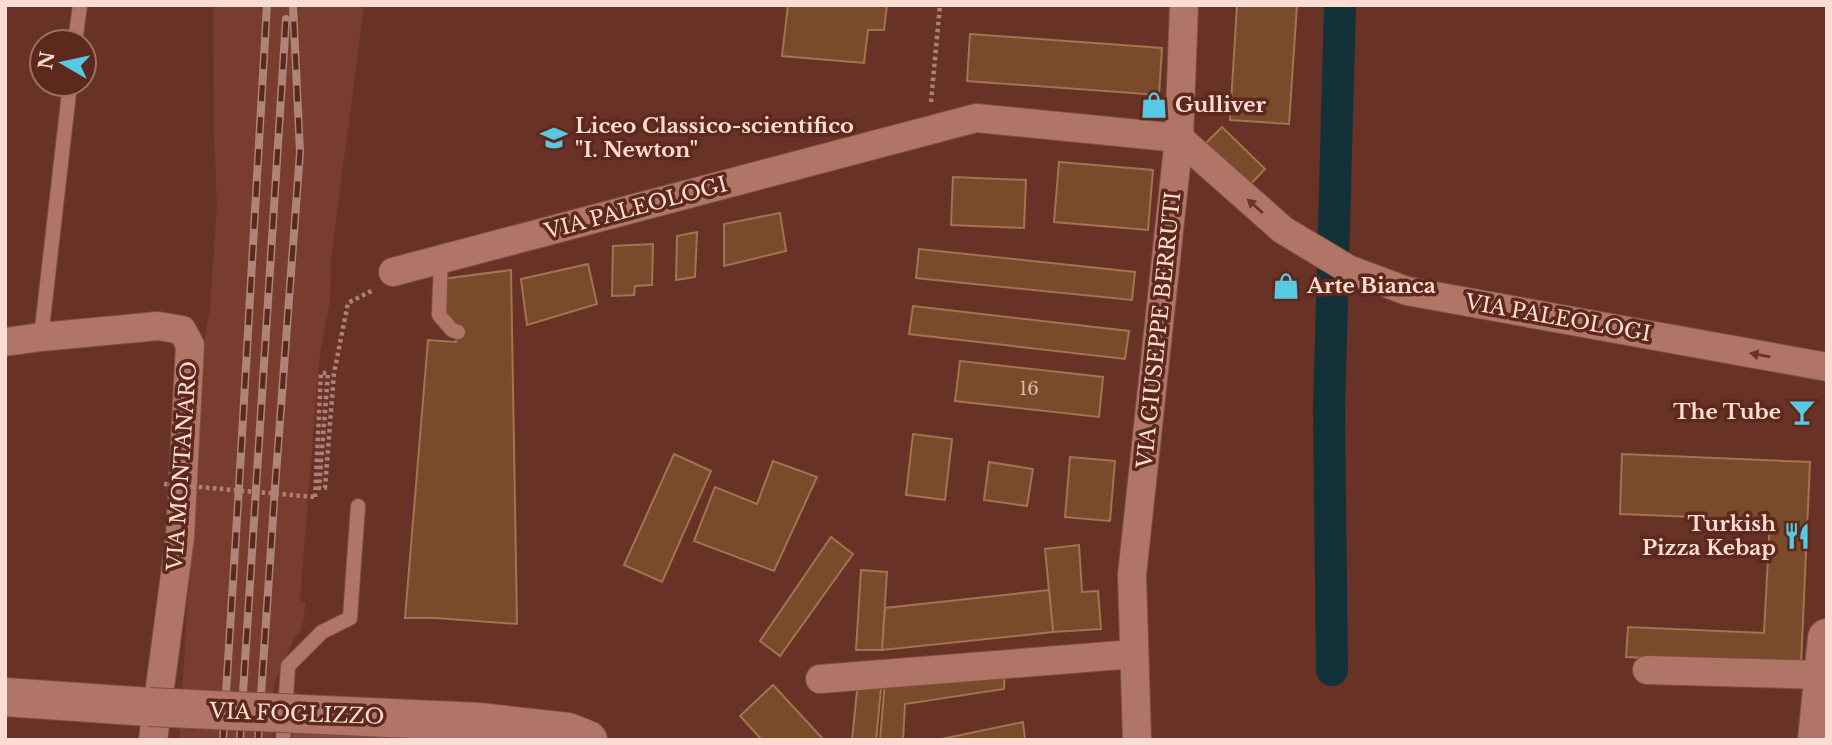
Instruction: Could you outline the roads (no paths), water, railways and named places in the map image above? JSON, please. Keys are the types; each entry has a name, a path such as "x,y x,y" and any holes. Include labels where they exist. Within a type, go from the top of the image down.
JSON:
{"main road":[{"path":"1817,740 1827,638"},
{"name":"VIA FOGLIZZO","path":"5,697 151,724 323,715 479,722 568,732 588,740"}],"street":[{"name":"VIA GIUSEPPE BERRUTI","path":"1137,740 1132,575 1179,138 1184,5"},
{"name":"VIA PALEOLOGI","path":"393,272 976,118 1179,138 1283,230 1348,269 1407,291 1827,367"},
{"name":"VIA MONTANARO","path":"5,342 158,326 182,330 190,345 180,537 151,724"},
{"path":"820,678 1134,654"},
{"path":"1647,670 1823,675"}],"lane":[{"path":"77,28 80,5"},
{"path":"41,337 69,98"},
{"path":"441,259 439,315 457,332"},
{"path":"283,740 288,666 322,632 350,618 358,506"}],"waterway":[{"path":"1332,670 1329,411 1340,5"}],"railway":[{"path":"223,740 267,5"},
{"path":"258,740 300,152 293,5"},
{"path":"240,740 286,19"}],"place":[{"name":"Gulliver","path":"1154,105"},
{"name":"Liceo Classico-scientifico \"I. Newton\"","path":"554,138"},
{"name":"Arte Bianca","path":"1286,286"},
{"name":"The Tube","path":"1802,412"},
{"name":"Turkish Pizza Kebap","path":"1797,536"}]}
